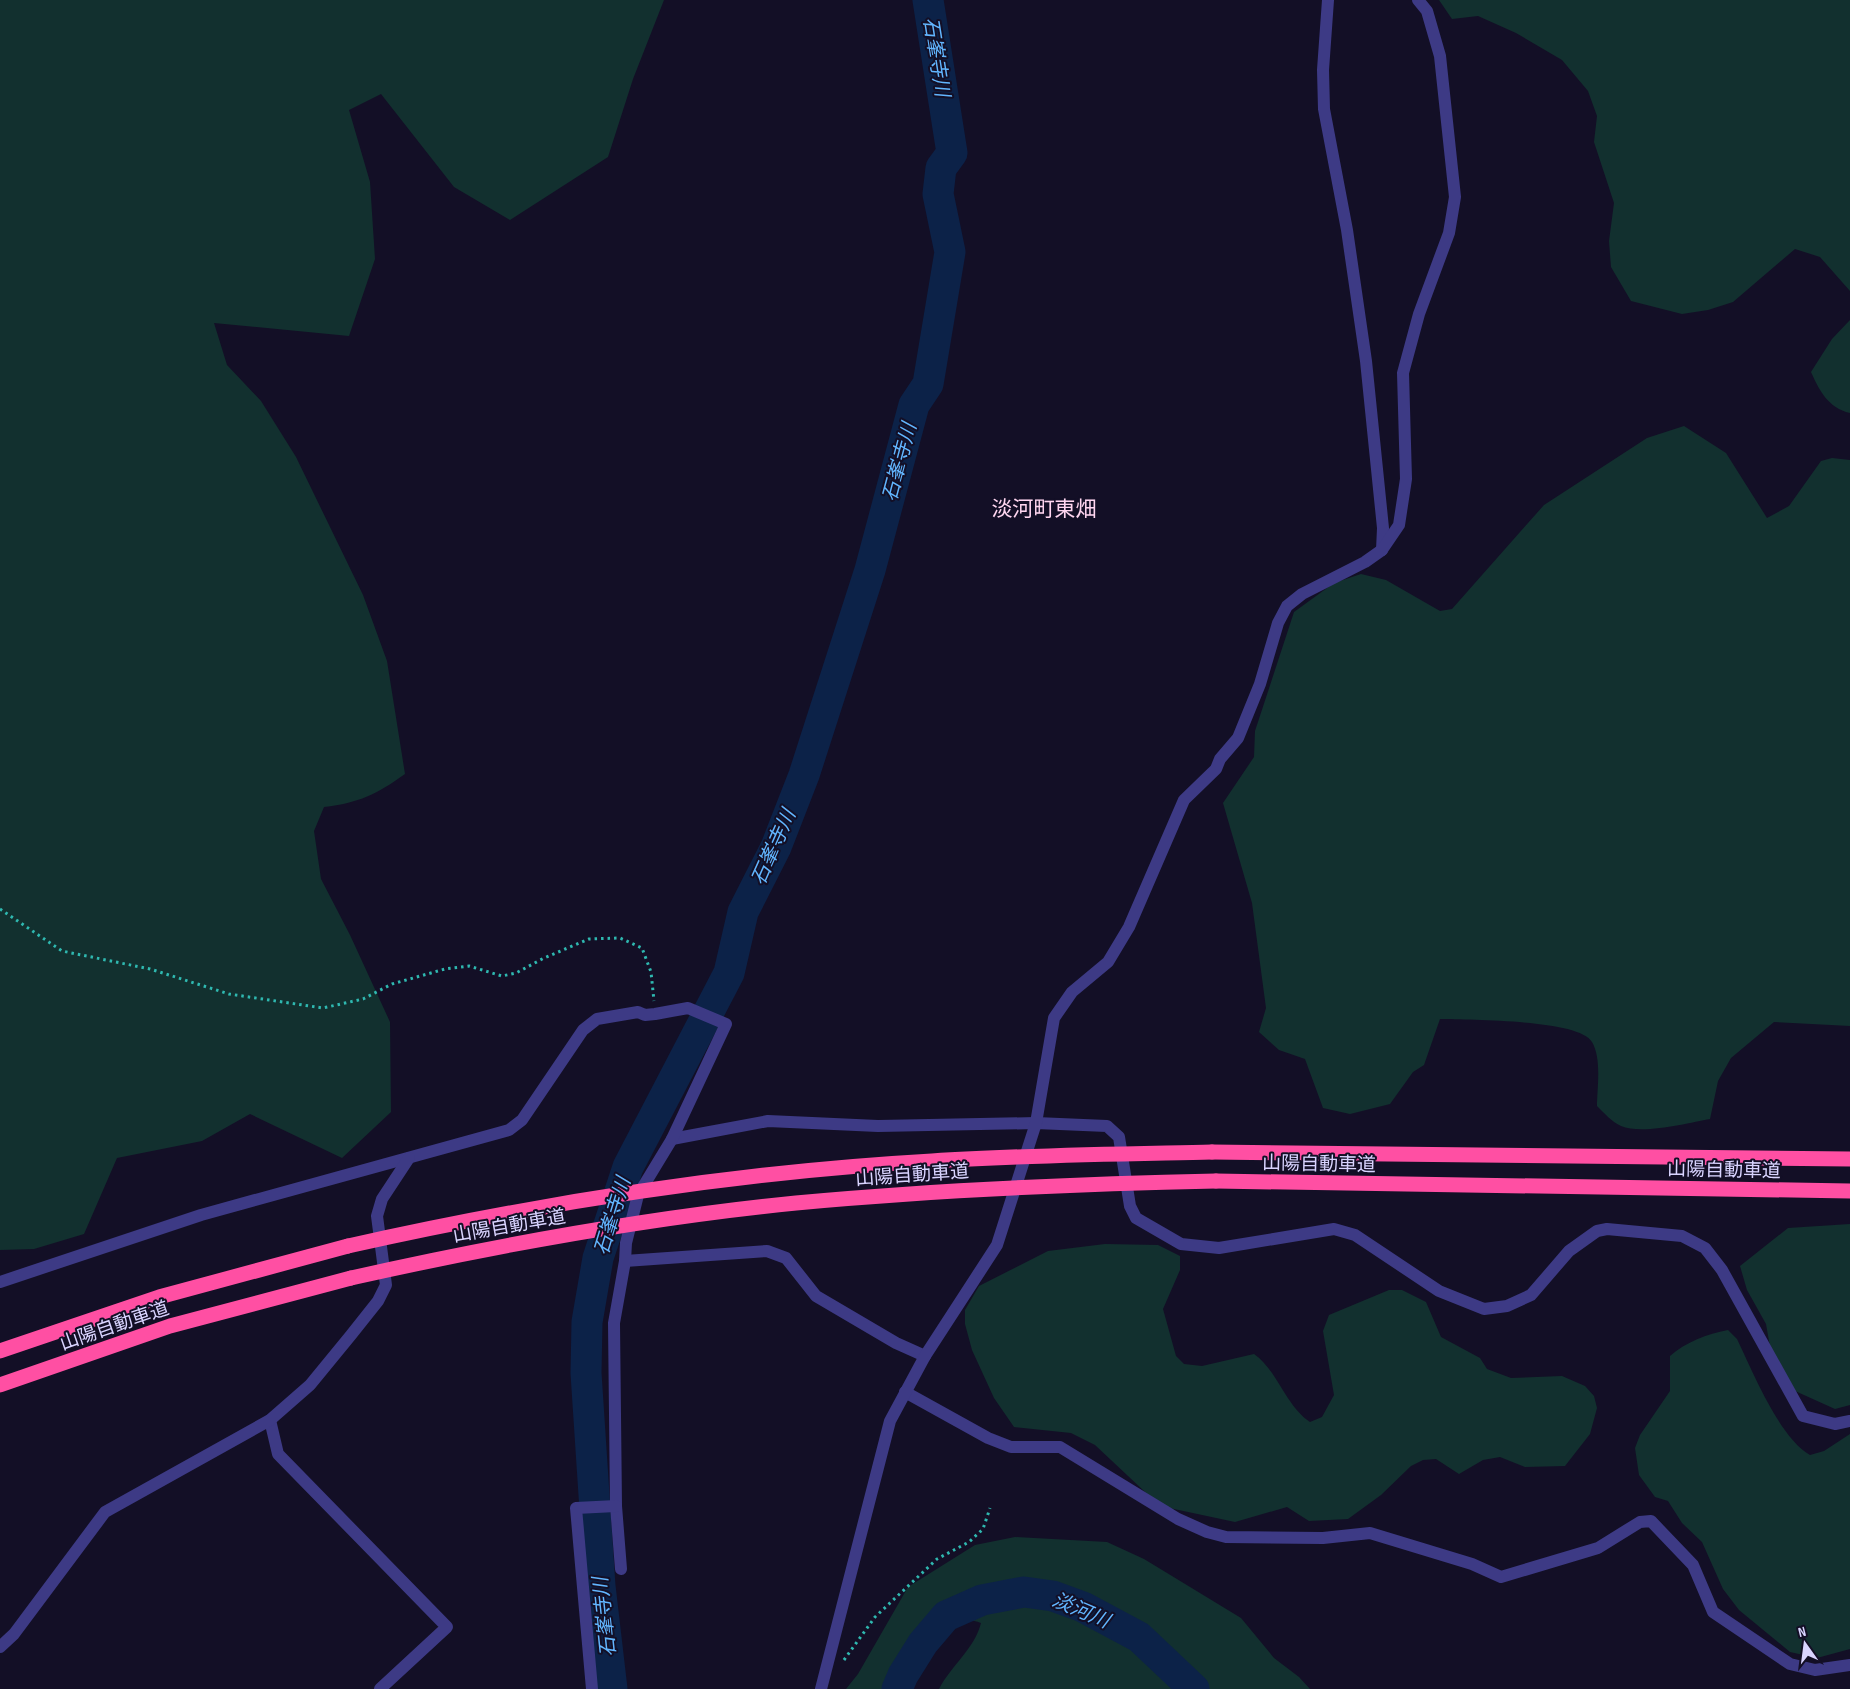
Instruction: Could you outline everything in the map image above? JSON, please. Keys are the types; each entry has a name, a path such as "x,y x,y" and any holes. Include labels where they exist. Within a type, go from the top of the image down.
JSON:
{"highway":[{"name":"山陽自動車道","path":"0,1351 160,1296 348,1246 458,1221 633,1192 791,1172 940,1160 1212,1152 1850,1159"},
{"name":"山陽自動車道","path":"0,1385 170,1326 351,1278 467,1252 626,1225 794,1204 942,1191 1060,1185 1216,1181 1850,1190"}],"street":[{"path":"1328,0 1323,70 1324,109 1347,230 1366,361 1383,528 1382,550"},
{"path":"821,1689 890,1421 925,1356 997,1245 1036,1123 1054,1018 1072,992 1108,962 1128,927 1184,800 1216,769 1220,760 1238,738 1260,684 1278,623 1287,606 1302,594 1365,562 1382,550 1399,526 1406,479 1403,373 1419,314 1449,233 1455,197 1440,56 1427,11 1418,0"},
{"path":"0,1282 201,1215 510,1130 522,1120 583,1030 597,1018 638,1012 645,1015 655,1014 688,1008 726,1024 672,1139 638,1195 626,1243 625,1261 614,1323 616,1506 621,1569"},
{"path":"672,1139 768,1121 878,1126 1036,1123 1108,1126 1119,1137 1130,1206 1136,1218 1181,1244 1219,1248 1334,1229 1354,1235 1439,1291 1484,1309 1507,1306 1530,1296 1569,1251 1597,1231 1607,1229 1682,1236 1705,1248 1722,1270 1803,1416 1835,1424 1850,1421"},
{"path":"0,1648 14,1634 105,1512 270,1420 310,1385 352,1335 386,1285 377,1216 382,1199 410,1158"},
{"path":"625,1261 767,1251 780,1255 786,1258 816,1296 896,1343 925,1356"},
{"path":"905,1392 988,1438 1011,1447 1060,1447 1178,1519 1207,1532 1226,1537 1323,1538 1370,1533 1472,1564 1501,1577 1598,1548 1640,1522 1651,1521 1693,1565 1713,1612 1790,1664 1815,1670 1850,1665"},
{"path":"270,1420 278,1454 447,1627 380,1689"},
{"path":"592,1689 576,1508 616,1506"}],"path":[{"path":"0,909 62,951 150,969 228,994 323,1008 363,999 392,984 445,969 469,966 502,976 516,973 544,958 589,939 620,938 642,948 651,972 655,1014"},
{"path":"840,1665 875,1617 937,1559 969,1542 983,1529 990,1508"}],"green space":[{"path":"0,0 664,0 633,79 608,157 510,220 454,187 381,94 349,110 370,182 375,259 349,336 214,323 227,365 261,401 296,457 363,595 387,661 405,774 385,787 358,800 324,807 314,831 321,879 350,935 390,1022 391,1112 342,1158 250,1114 202,1141 117,1158 84,1234 34,1249 0,1250"},
{"path":"1439,0 1850,0 1850,291 1820,257 1795,249 1733,302 1708,310 1682,314 1631,301 1611,267 1609,241 1614,203 1594,142 1597,116 1588,91 1562,60 1516,33 1478,16 1452,19"},
{"path":"1850,320 1850,413 1842,411 1830,403 1821,392 1811,372 1832,339"},
{"path":"1684,426 1726,453 1767,518 1789,506 1821,461 1832,458 1850,460 1850,1026 1774,1022 1731,1058 1718,1081 1710,1119 1653,1129 1621,1126 1611,1120 1597,1106 1597,1057 1592,1042 1583,1034 1567,1029 1522,1022 1440,1019 1424,1065 1413,1072 1390,1104 1350,1114 1323,1108 1305,1059 1279,1050 1259,1032 1266,1008 1252,903 1223,803 1254,757 1255,731 1294,612 1334,583 1361,574 1386,580 1440,611 1452,609 1544,505 1647,438"},
{"path":"1850,1224 1850,1405 1835,1409 1784,1386 1775,1375 1766,1324 1747,1290 1740,1266 1788,1228"},
{"path":"1105,1244 1158,1245 1180,1256 1180,1270 1163,1309 1176,1356 1184,1364 1202,1366 1254,1354 1269,1369 1294,1407 1310,1422 1322,1417 1334,1395 1323,1331 1329,1315 1389,1290 1402,1290 1426,1302 1441,1337 1480,1358 1487,1369 1511,1378 1562,1376 1585,1386 1594,1396 1597,1408 1590,1434 1565,1466 1525,1467 1500,1457 1483,1460 1459,1474 1436,1459 1423,1460 1411,1466 1381,1495 1348,1519 1309,1521 1287,1507 1235,1522 1160,1506 1095,1445 1071,1433 1014,1427 994,1398 972,1350 965,1324 965,1310 979,1286 1048,1251"},
{"path":"1728,1330 1737,1339 1777,1419 1799,1446 1810,1455 1824,1451 1850,1434 1850,1649 1817,1658 1790,1652 1739,1610 1723,1589 1702,1542 1682,1523 1668,1501 1655,1497 1639,1475 1635,1448 1640,1435 1670,1391 1670,1356 1697,1339"},
{"path":"1015,1537 1107,1542 1144,1559 1241,1618 1274,1658 1299,1677 1310,1689 939,1689 974,1641 978,1632 981,1623 968,1620 955,1623 934,1640 916,1665 903,1689 846,1689 858,1674 908,1587 975,1545"}],"waterway":[{"name":"石峯寺川","path":"612,1689 600,1586 586,1373 587,1322 598,1258 628,1167 729,973 743,912 776,847 804,775 870,570 914,405 928,384 950,252 938,194 941,168 952,153 928,0"},
{"name":"淡河川","path":"897,1689 903,1675 923,1643 946,1616 982,1600 1024,1592 1053,1596 1083,1607 1139,1637 1194,1689"}],"district":[{"name":"淡河町東畑","path":"1044,509"}]}
